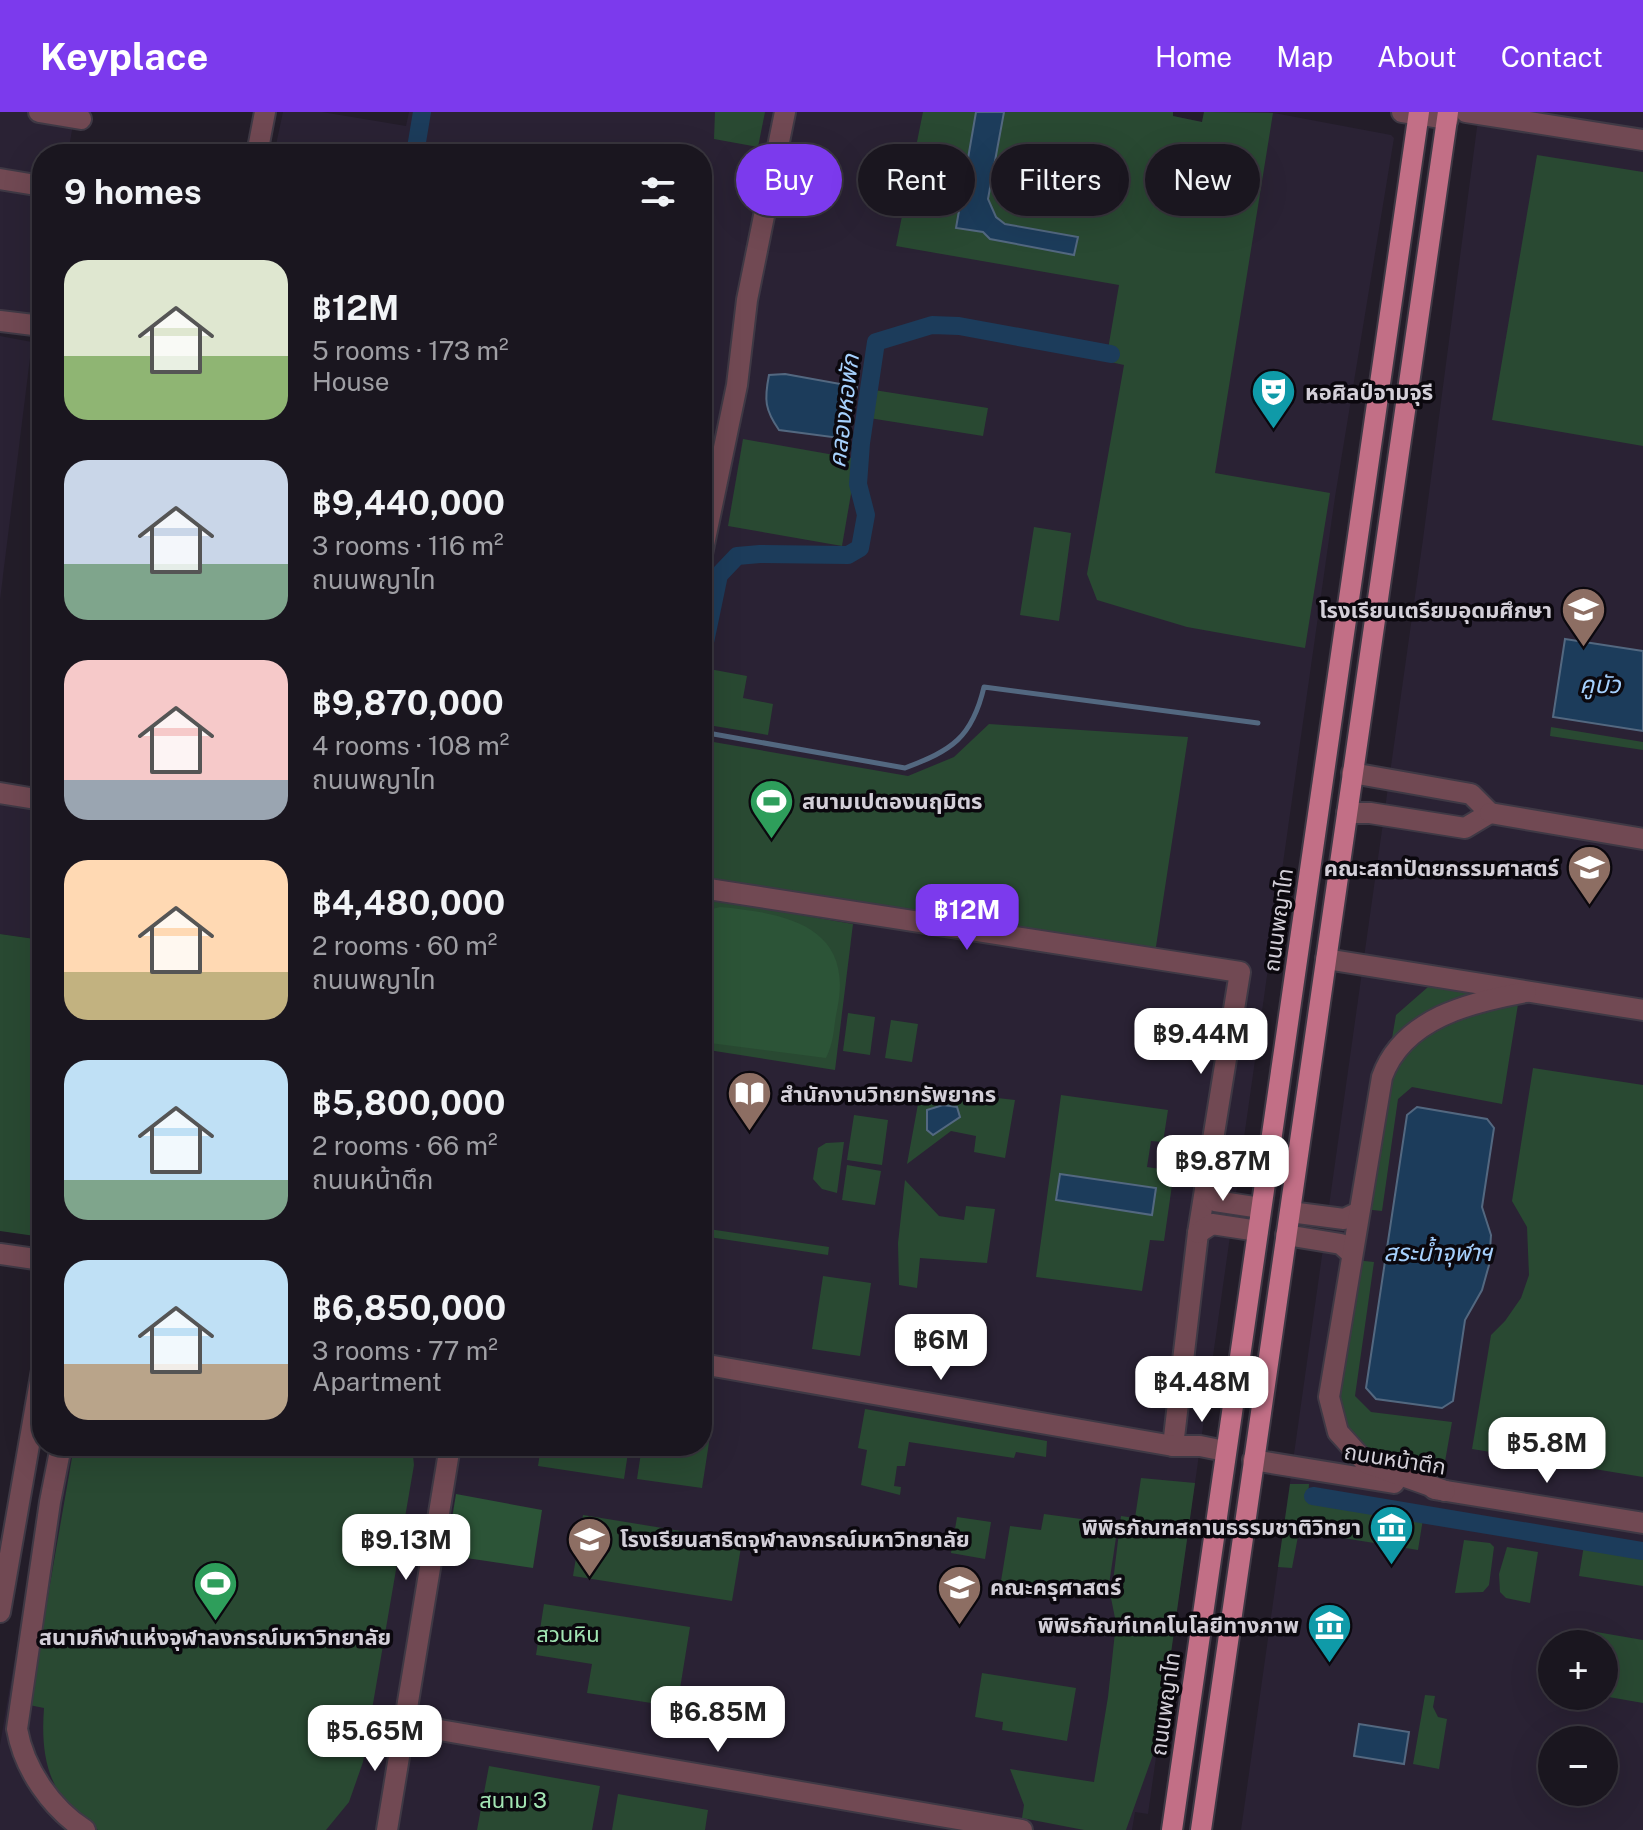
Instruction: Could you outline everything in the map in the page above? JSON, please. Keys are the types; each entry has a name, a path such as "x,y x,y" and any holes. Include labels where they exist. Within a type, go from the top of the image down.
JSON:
{"main road":[{"name":"ถนนพญาไท","path":"1172,1830 1413,113"},
{"path":"1201,1830 1352,773 1454,114"},
{"path":"1261,1208 1290,1212"},
{"path":"1258,1231 1286,1235"}],"street":[{"path":"39,112 81,119"},
{"path":"259,144 265,112"},
{"path":"712,506 737,385 747,300 785,112"},
{"path":"1413,113 1454,114 1643,140"},
{"path":"0,179 32,184"},
{"path":"0,321 32,325"},
{"path":"1352,773 1471,794 1490,813 1643,839"},
{"path":"0,793 32,798"},
{"path":"1347,813 1370,813 1465,828 1490,813"},
{"path":"712,890 1240,972 1198,1233 1173,1446"},
{"path":"1326,959 1643,1010"},
{"path":"1445,1491 1366,1463 1338,1432 1329,1397 1352,1254 1382,1077 1388,1058 1416,1032 1449,1012 1480,1000 1526,992"},
{"path":"1205,1186 1215,1201 1261,1208"},
{"path":"1290,1212 1344,1219 1359,1212"},
{"path":"1198,1233 1212,1224 1258,1231"},
{"path":"1286,1235 1341,1244 1352,1254"},
{"path":"0,1254 32,1259"},
{"path":"712,1366 1173,1446 1200,1446 1225,1451"},
{"path":"0,1612 32,1428"},
{"path":"59,1456 17,1729 20,1748 33,1775 71,1821 85,1830"},
{"path":"387,1830 448,1456"},
{"name":"ถนนหน้าตึก","path":"1253,1460 1643,1523"},
{"path":"405,1724 1022,1830"}],"shaded area":[{"path":"0,112 75,112 70,144 32,144 32,315 0,310"},
{"path":"283,112 322,112 406,126 409,112 1173,112 1173,116 1202,122 1204,112 1269,112 1394,138 1335,497 1148,1814 1135,1812 1132,1830 0,1830 0,1745 49,1456 712,1456 712,144 276,144"},
{"path":"1479,112 1643,112 1643,1830 1241,1830 1423,539"},
{"path":"0,336 32,342 0,600"},
{"path":"0,805 32,810 32,939 0,934"}],"green space":[{"path":"715,112 765,112 759,144 714,139"},
{"path":"923,112 1173,112 1173,116 1202,122 1204,112 1273,113 1260,194 1260,144 1145,144 1145,216 1256,216 1215,473 1330,493 1305,648 1187,627 1097,600 1087,574 1124,365 1106,361 1119,285 896,246 902,216 975,216 975,144 917,144"},
{"path":"1537,155 1643,172 1643,446 1492,420"},
{"path":"874,390 988,408 983,436 869,418"},
{"path":"743,439 857,459 842,546 728,526"},
{"path":"1034,527 1071,533 1059,621 1020,615"},
{"path":"712,669 747,676 743,698 773,704 768,735 712,726"},
{"path":"989,724 1188,737 1155,953 712,883 712,742 908,776 954,757"},
{"path":"1551,727 1643,742 1643,750 1550,736"},
{"path":"712,900 853,924 835,1070 712,1051"},
{"path":"712,909 745,910 791,920 810,929 825,942 836,959 840,982 831,1045 826,1058 712,1043"},
{"path":"0,934 32,939 32,1236 0,1231"},
{"path":"1428,987 1519,998 1502,1104 1412,1087 1398,1099 1382,1211 1363,1209 1396,1015"},
{"path":"848,1013 875,1017 870,1055 843,1051"},
{"path":"891,1020 918,1024 912,1062 885,1058"},
{"path":"1533,1068 1643,1085 1643,1477 1472,1449 1491,1335 1521,1298 1529,1275 1527,1227 1512,1201"},
{"path":"944,1092 1015,1100 1005,1158 974,1152 976,1136 951,1131 907,1164 918,1104 934,1101"},
{"path":"1061,1095 1168,1110 1163,1142 1151,1141 1147,1167 1174,1171 1164,1241 1150,1240 1142,1291 1036,1277"},
{"path":"854,1115 888,1120 882,1165 847,1160"},
{"path":"844,1142 837,1193 822,1189 813,1179 818,1148 826,1143"},
{"path":"847,1165 881,1171 875,1205 842,1200"},
{"path":"905,1180 939,1216 964,1220 966,1206 995,1209 987,1263 920,1258 917,1288 899,1285 898,1243"},
{"path":"712,1229 829,1247 828,1255 712,1238"},
{"path":"1355,1260 1374,1262 1355,1396 1371,1412 1452,1422 1441,1484 1358,1471 1329,1434"},
{"path":"823,1276 871,1283 860,1356 812,1349"},
{"path":"865,1409 1047,1441 1046,1457 1016,1452 1014,1458 909,1442 905,1466 897,1466 894,1486 901,1487 900,1495 861,1485 867,1450 858,1448"},
{"name":"สนามกีฬาแห่งจุฬาลงกรณ์มหาวิทยาลัย","path":"72,1456 413,1456 363,1762 349,1802 326,1830 98,1830 69,1806 59,1792 47,1762 44,1708 29,1705"},
{"path":"540,1456 627,1456 624,1479 538,1466"},
{"path":"640,1456 707,1456 702,1488 637,1479"},
{"path":"1141,1478 1195,1483 1159,1738 1126,1830 1084,1830 1022,1818 1024,1805 1010,1769 1094,1782 1116,1623 1111,1598 1121,1516 1135,1518"},
{"path":"1290,1484 1309,1484 1308,1498 1423,1519 1418,1550 1299,1531 1292,1568 1278,1567"},
{"path":"456,1494 542,1510 533,1568 446,1555"},
{"path":"1044,1514 1118,1524 1107,1598 1001,1581 1010,1526 1041,1530"},
{"path":"583,1515 742,1541 732,1601 573,1576"},
{"path":"957,1517 991,1522 985,1559 951,1553"},
{"path":"1464,1540 1490,1543 1494,1547 1489,1585 1483,1592 1455,1593"},
{"path":"1584,1545 1643,1555 1643,1586 1579,1576"},
{"path":"1507,1547 1538,1552 1530,1603 1506,1598 1500,1592 1499,1574"},
{"name":"สวนหิน","path":"544,1604 690,1627 677,1707 587,1693 592,1664 536,1655"},
{"path":"1618,1636 1643,1640 1643,1703 1618,1699"},
{"path":"982,1673 1076,1688 1067,1741 1002,1730 1003,1722 975,1717"},
{"path":"1425,1695 1435,1696 1433,1707 1438,1717 1447,1719 1439,1769 1413,1764"},
{"name":"สนาม 3","path":"489,1766 600,1786 592,1830 477,1830"},
{"path":"618,1794 708,1810 705,1830 612,1830"}],"water":[{"path":"976,112 1004,112 998,144 991,144 988,199 991,216 1005,224 1078,237 1074,255 990,239 983,232 956,228 958,216 975,216 975,144 970,144"},
{"path":"785,374 857,387 847,439 779,430 768,410 766,391 769,375"},
{"name":"คูบัว","path":"1565,639 1643,651 1643,731 1553,717"},
{"path":"943,1105 957,1107 960,1117 933,1135 927,1130 927,1110"},
{"name":"สระน้ำจุฬาฯ","path":"1417,1107 1487,1119 1494,1128 1482,1207 1491,1235 1489,1265 1482,1290 1465,1320 1453,1401 1442,1408 1376,1399 1366,1388 1407,1115"},
{"path":"1060,1174 1156,1188 1152,1215 1056,1200"},
{"path":"1359,1724 1409,1732 1404,1764 1354,1756"}],"waterway":[{"path":"417,144 422,112"},
{"name":"คลองหอพัก","path":"712,609 719,575 737,556 848,555 860,548 866,515 858,484 861,443 876,342 932,325 959,326 1111,354"},
{"path":"712,734 905,768 935,755 958,740 973,719 984,687 1258,723"},
{"path":"1313,1496 1643,1551"}],"place":[{"name":"หอศิลป์จามจุรี","path":"1274,431"},
{"name":"โรงเรียนเตรียมอุดมศึกษา","path":"1583,649"},
{"name":"สนามเปตองนฤมิตร","path":"771,840"},
{"name":"คณะสถาปัตยกรรมศาสตร์","path":"1590,907"},
{"name":"สำนักงานวิทยทรัพยากร","path":"749,1133"},
{"name":"พิพิธภัณฑสถานธรรมชาติวิทยา","path":"1392,1566"},
{"name":"โรงเรียนสาธิตจุฬาลงกรณ์มหาวิทยาลัย","path":"589,1578"},
{"name":"สนามกีฬาแห่งจุฬาลงกรณ์มหาวิทยาลัย","path":"215,1623"},
{"name":"คณะครุศาสตร์","path":"959,1626"},
{"name":"พิพิธภัณฑ์เทคโนโลยีทางภาพ","path":"1330,1664"}]}
